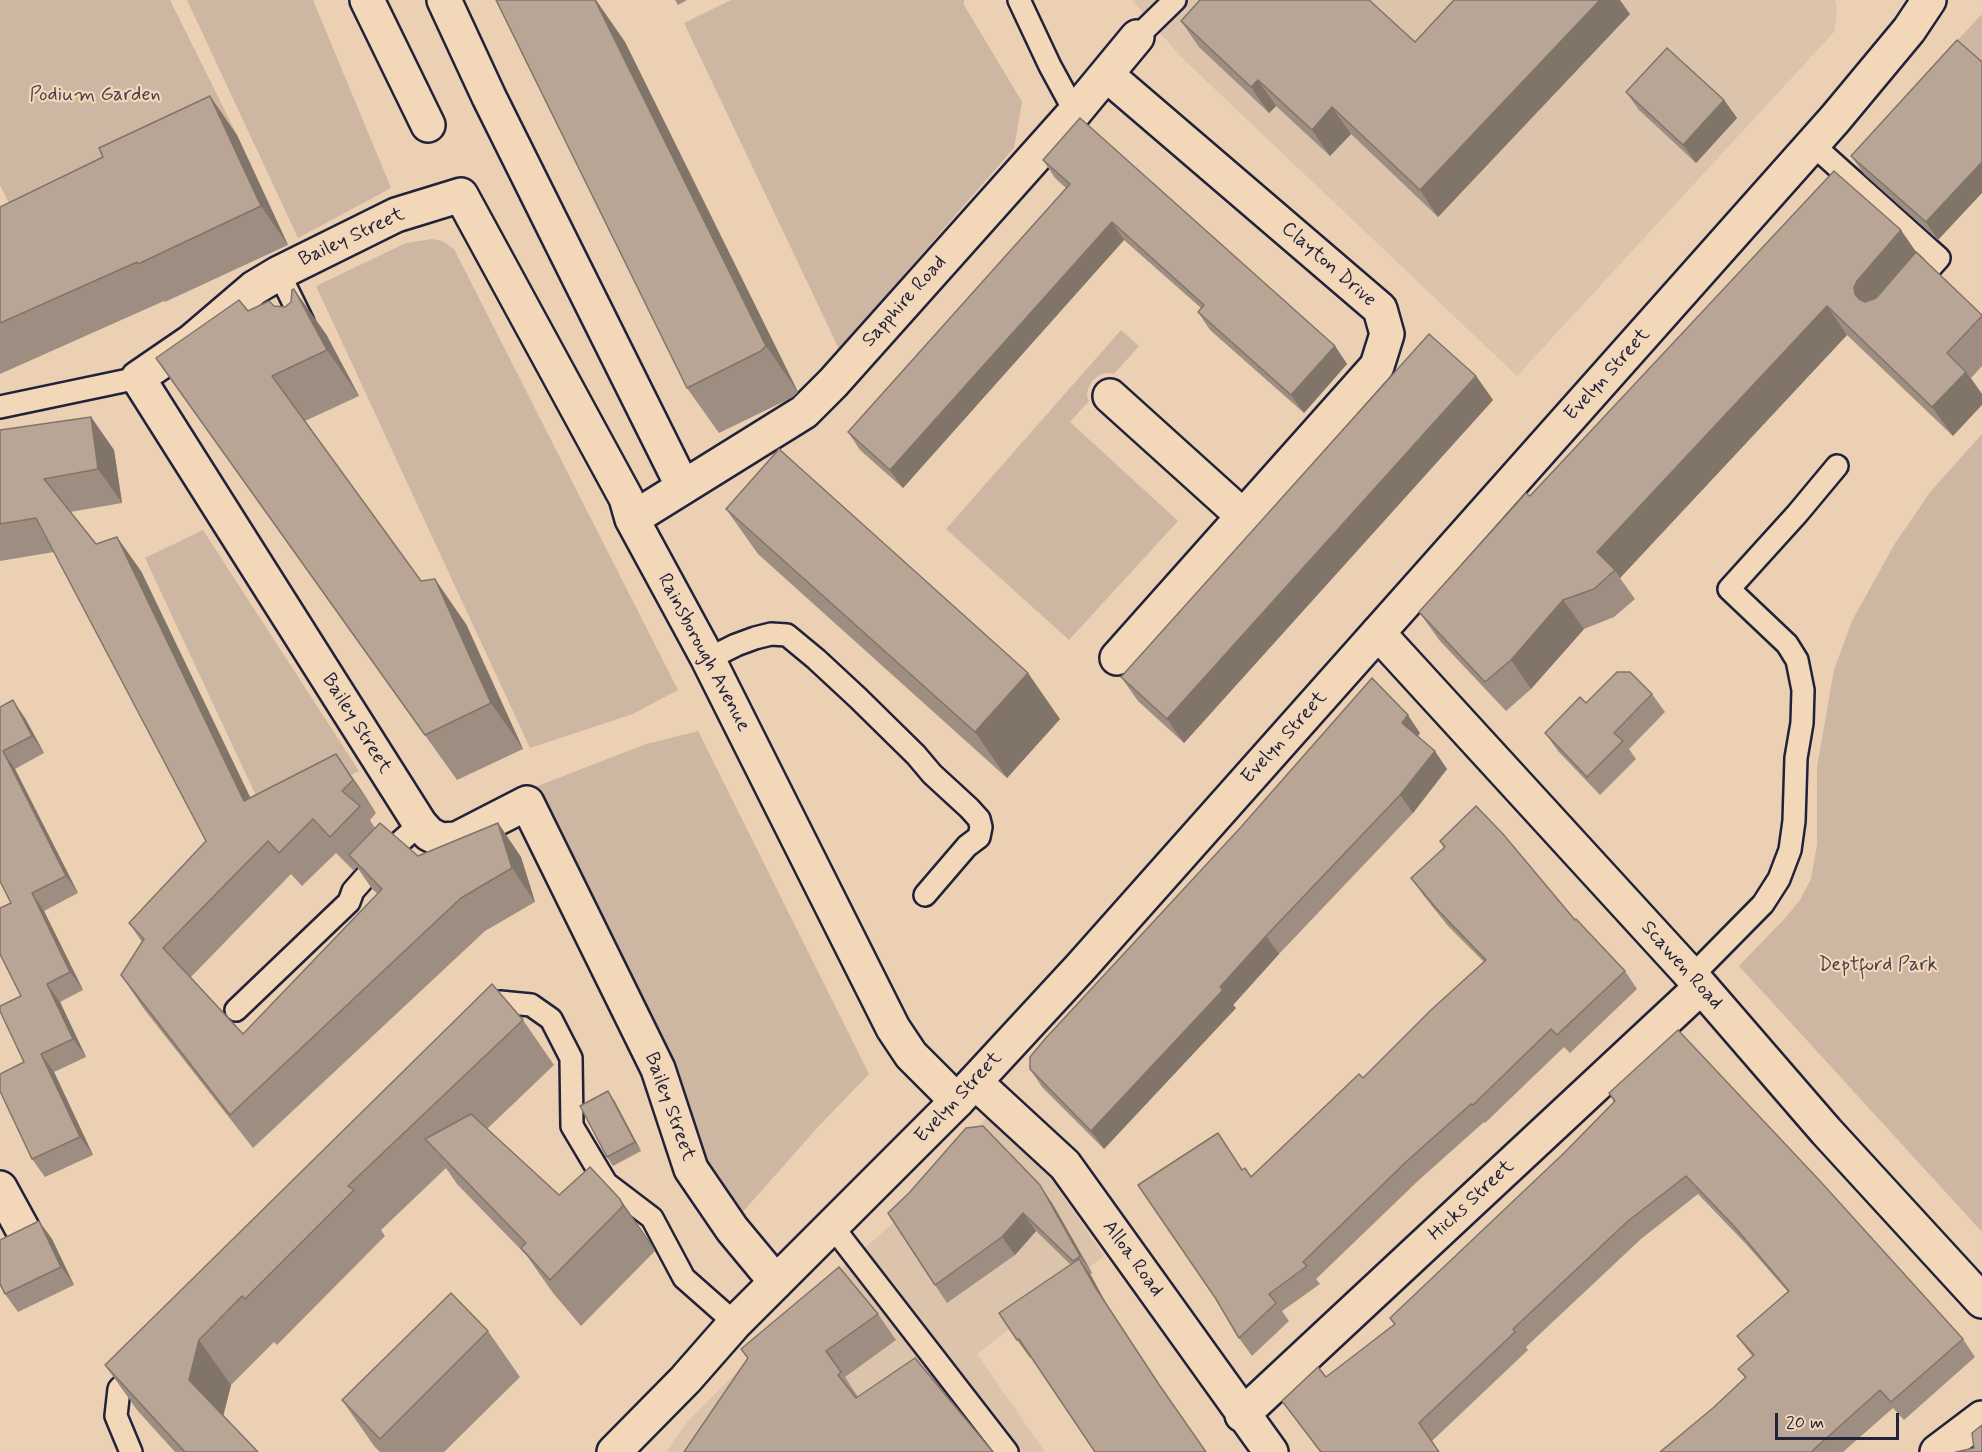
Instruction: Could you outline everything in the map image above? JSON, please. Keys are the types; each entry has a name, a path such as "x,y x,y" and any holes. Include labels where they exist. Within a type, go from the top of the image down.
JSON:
{"street":[{"path":"367,0 428,125"},
{"path":"444,0 489,97 683,487"},
{"name":"Evelyn Street","path":"614,1452 685,1380 735,1323 966,1092 1109,936 1812,144 1909,30 1929,0"},
{"name":"Sapphire Road","path":"632,519 804,412 833,383 1076,112 1137,37"},
{"name":"Clayton Drive","path":"1107,75 1380,309 1387,334 1377,366 1117,658"},
{"name":"Bailey Street","path":"460,195 396,215 279,273 254,288 192,341 138,378 420,824 429,834 441,840 456,839 527,803 658,1069 691,1168 732,1229 776,1282"},
{"name":"Rainsborough Avenue","path":"460,195 626,498 632,519 708,659 893,1028 911,1055 966,1092"},
{"path":"1110,396 1244,517"},
{"name":"Scawen Road","path":"1378,633 1696,982 1826,1131 1982,1300"},
{"name":"Hicks Street","path":"1242,1415 1696,982"},
{"name":"Alloa Road","path":"966,1092 1065,1165 1242,1415 1271,1452"},
{"path":"0,1188 23,1230"},
{"path":"1937,1452 1982,1418"}],"lane":[{"path":"1019,0 1050,66 1076,112"},
{"path":"1137,37 1175,0"},
{"path":"1812,144 1938,258 1902,301"},
{"path":"279,273 312,341"},
{"path":"0,407 138,378"},
{"path":"1696,982 1763,904 1779,879 1790,850 1794,821 1796,758 1802,723 1803,690 1797,660 1787,644 1729,589 1837,466"},
{"path":"708,659 755,638 771,634 787,635 858,698 932,774 969,808 979,819 981,827 979,837 967,846 926,895"},
{"path":"236,1010 349,902 353,891 382,858 420,824"},
{"path":"476,1027 500,1002 531,1005 551,1019 571,1058 572,1126 606,1183 652,1218 684,1278 735,1323"},
{"path":"831,1226 1007,1452"},
{"path":"131,1452 116,1416 119,1389 153,1355"}],"shaded area":[{"path":"1132,0 1835,0 1837,11 1834,32 1517,376 1180,56"},
{"path":"986,1118 1049,1175 1104,1256 977,1354 1045,1452 666,1452 688,1421 829,1279 890,1226"}],"green space":[{"name":"Podium Garden","path":"0,0 170,0 237,135 21,228 0,185"},
{"path":"187,0 313,0 391,188 298,238"},
{"path":"731,0 964,0 964,5 1022,102 1014,148 839,349 684,23"},
{"path":"1982,14 1982,67 1956,42"},
{"path":"432,239 442,241 454,249 678,690 633,714 530,748 316,286 406,243"},
{"path":"1121,330 1139,346 1114,374 1101,374 1093,380 1088,388 1089,401 1070,422 1178,521 1069,640 946,529"},
{"name":"Deptford Park","path":"1982,434 1982,1232 1739,966 1787,916 1800,900 1811,879 1817,844 1817,767 1834,670 1852,621 1894,545 1931,491"},
{"path":"203,530 359,771 265,815 145,558"},
{"path":"698,731 869,1074 817,1128 740,1215 701,1161 672,1077 535,787 646,744"}],"building":[{"path":"496,0 595,0 766,346 761,351 687,388"},
{"path":"1200,0 1369,0 1415,42 1454,0 1600,0 1420,190 1332,107 1312,130 1258,80 1251,87 1181,21"},
{"path":"1957,40 1982,62 1982,162 1926,222 1851,156"},
{"path":"1667,48 1724,100 1683,145 1626,92"},
{"path":"210,96 261,206 138,264 137,262 0,323 0,207 103,157 99,148"},
{"path":"1080,118 1335,346 1291,395 1198,312 1204,305 1112,222 890,470 848,432 1070,184 1043,160"},
{"path":"1834,171 1901,230 1857,281 1854,287 1855,294 1865,302 1876,298 1916,252 1982,315 1947,353 1966,372 1932,407 1827,306 1597,552 1615,570 1594,589 1563,600 1511,660 1485,682 1419,612 1526,493 1530,496"},
{"path":"294,289 327,350 272,376 421,581 435,579 491,703 425,735 156,358 239,300 248,311 269,301 274,306 285,307 291,302"},
{"path":"1429,334 1476,376 1167,719 1121,677"},
{"path":"91,417 98,469 44,479 96,544 117,537 244,801 336,754 353,780 342,791 360,806 330,837 313,819 279,853 268,841 163,948 243,1034 382,889 349,855 380,823 418,856 498,823 512,868 461,898 230,1115 121,975 144,939 129,923 206,841 36,518 0,524 0,430"},
{"path":"779,449 1028,673 975,732 726,509"},
{"path":"1617,672 1630,672 1652,694 1614,733 1623,741 1587,777 1545,733 1580,697 1586,703"},
{"path":"1372,678 1408,715 1402,723 1435,751 1400,795 1266,936 1220,987 1223,990 1091,1131 1030,1069 1030,1057 1241,827"},
{"path":"13,700 32,736 3,751 66,876 32,893 70,972 47,984 73,1039 41,1054 80,1137 32,1159 0,1091 0,1074 24,1062 0,1011 0,1006 21,996 0,954 0,908 11,903 0,881 0,707"},
{"path":"1476,806 1503,834 1575,920 1625,971 1557,1035 1551,1029 1473,1105 1471,1104 1407,1161 1303,1262 1307,1266 1269,1294 1276,1303 1239,1338 1216,1299 1138,1185 1218,1133 1242,1170 1245,1168 1251,1177 1359,1074 1363,1078 1431,1010 1486,960 1411,878 1445,847 1440,841"},
{"path":"492,984 523,1020 348,1186 354,1190 245,1299 242,1296 199,1340 189,1380 258,1452 185,1452 105,1365"},
{"path":"1678,1030 1820,1181 1963,1339 1891,1402 1880,1390 1811,1452 1660,1452 1746,1377 1738,1369 1754,1355 1737,1336 1789,1291 1734,1226 1686,1176 1628,1221 1513,1329 1515,1332 1419,1423 1439,1452 1321,1452 1282,1401 1318,1367 1326,1377 1395,1324 1390,1318 1564,1153 1615,1101 1609,1093"},
{"path":"608,1091 635,1142 607,1157 580,1106"},
{"path":"471,1114 559,1195 590,1167 620,1199 623,1206 550,1280 521,1248 526,1243 425,1139"},
{"path":"983,1126 1040,1185 1080,1256 1073,1261 1023,1213 1002,1237 935,1285 888,1213 909,1193 966,1128"},
{"path":"39,1221 61,1267 5,1294 0,1284 0,1240"},
{"path":"1079,1259 1160,1386 1206,1452 1095,1452 999,1313"},
{"path":"839,1267 878,1314 826,1351 841,1372 838,1375 856,1398 915,1358 993,1452 684,1452 748,1358 741,1349"},
{"path":"451,1293 488,1331 380,1439 342,1400"},
{"path":"1982,1425 1982,1452 1956,1452 1974,1448 1972,1433"}]}
